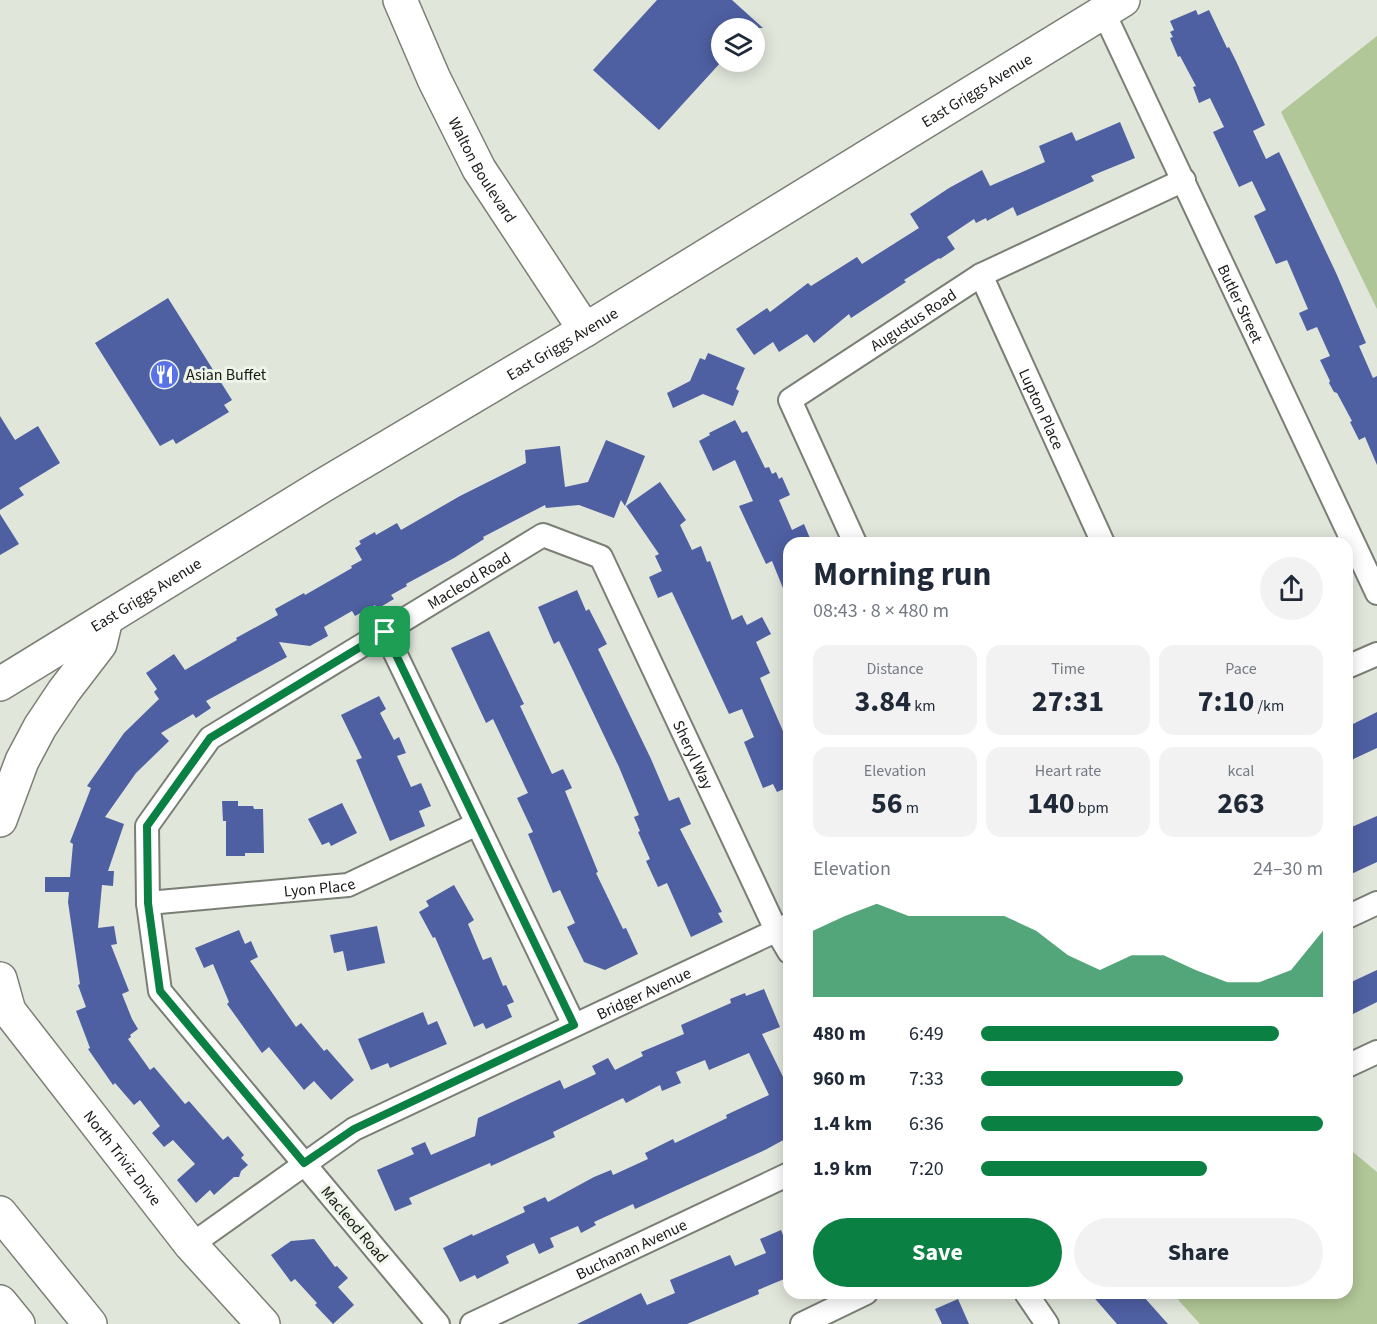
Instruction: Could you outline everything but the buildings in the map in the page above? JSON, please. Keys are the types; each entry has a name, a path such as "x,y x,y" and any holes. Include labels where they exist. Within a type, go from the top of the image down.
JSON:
{"main road":[{"name":"Walton Boulevard","path":"400,0 434,79 479,169 585,330"},
{"name":"East Griggs Avenue","path":"0,684 322,486 585,330 1113,6"},
{"path":"0,819 22,761 40,727 100,644 106,619"},
{"name":"North Triviz Drive","path":"0,979 9,1011 191,1245 263,1324"},
{"path":"0,1213 90,1324"},
{"path":"0,1302 18,1324"}],"street":[{"name":"Butler Street","path":"1113,6 1184,180 1351,537"},
{"name":"Augustus Road","path":"852,537 790,400 981,275 1184,180"},
{"name":"Lupton Place","path":"981,275 1100,537"},
{"name":"Macleod Road","path":"438,1324 160,991 148,903 147,826 210,738 543,535 601,557"},
{"name":"Butler Street","path":"1353,542 1377,593"},
{"name":"Sheryl Way","path":"601,557 782,927"},
{"path":"385,632 574,1025"},
{"path":"1353,664 1377,654"},
{"name":"Lyon Place","path":"148,903 348,885 477,824"},
{"path":"1353,914 1377,903"},
{"name":"Bridger Avenue","path":"191,1245 354,1129 782,927"},
{"path":"1353,1063 1377,1052"},
{"name":"Buchanan Avenue","path":"472,1324 783,1177"},
{"path":"802,1324 854,1299"},
{"path":"1030,1299 1047,1324"}],"green space":[{"path":"1377,36 1377,309 1281,112"},
{"path":"1353,1152 1377,1172 1377,1324 1200,1324 1177,1299 1353,1299"}],"place":[{"name":"Asian Buffet","path":"165,374"}],"route":[{"path":"385,632 574,1025 354,1129 304,1163 160,991 148,903 147,826 210,738 385,632"}]}
